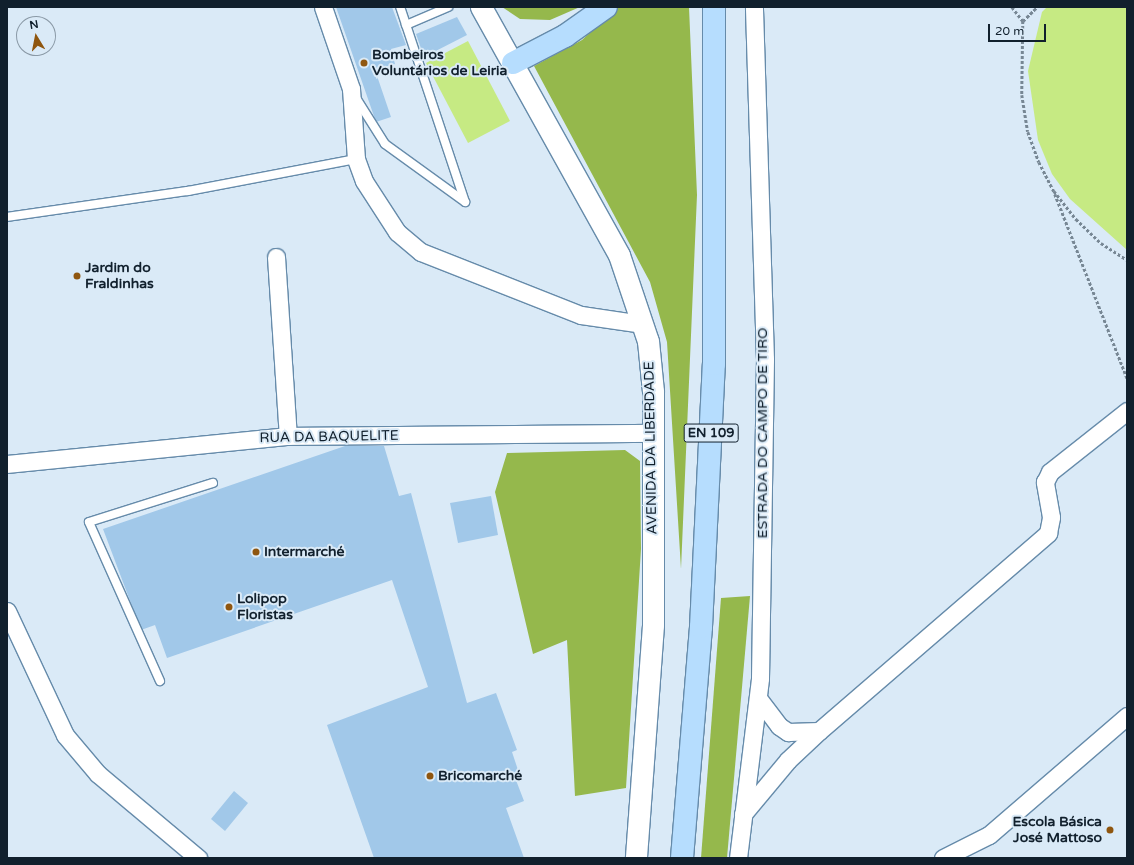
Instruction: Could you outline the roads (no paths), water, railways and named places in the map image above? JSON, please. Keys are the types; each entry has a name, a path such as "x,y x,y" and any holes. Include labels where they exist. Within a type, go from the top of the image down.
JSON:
{"main road":[{"path":"513,63 565,36 606,7"},
{"name":"EN 109","path":"682,858 701,627 714,364 714,7"}],"street":[{"path":"323,7 351,89 356,159 364,181 397,232 421,252 581,315 643,324"},
{"name":"AVENIDA DA LIBERDADE","path":"481,7 620,255 643,324 652,374 652,632 636,858"},
{"name":"ESTRADA DO CAMPO DE TIRO","path":"738,858 758,698 765,359 754,7"},
{"path":"276,257 288,436"},
{"path":"743,814 788,760 819,731 1048,533 1051,517 1045,482 1050,472 1127,411"},
{"name":"RUA DA BAQUELITE","path":"7,464 288,436 653,433"},
{"path":"7,610 65,735 98,774 198,858"},
{"path":"758,698 779,726 788,732 819,731"},
{"path":"943,858 989,835 1127,716"}],"lane":[{"path":"351,89 385,144 466,202 400,7"},
{"path":"406,25 448,7"},
{"path":"7,217 188,191 356,159"},
{"path":"160,680 89,522 213,482"}],"place":[{"name":"Bombeiros Voluntários de Leiria","path":"364,63"},
{"name":"Jardim do Fraldinhas","path":"77,276"},
{"name":"Intermarché","path":"256,552"},
{"name":"Lolipop Floristas","path":"229,607"},
{"name":"Bricomarché","path":"430,776"},
{"name":"Escola Básica José Mattoso","path":"1110,830"}]}
